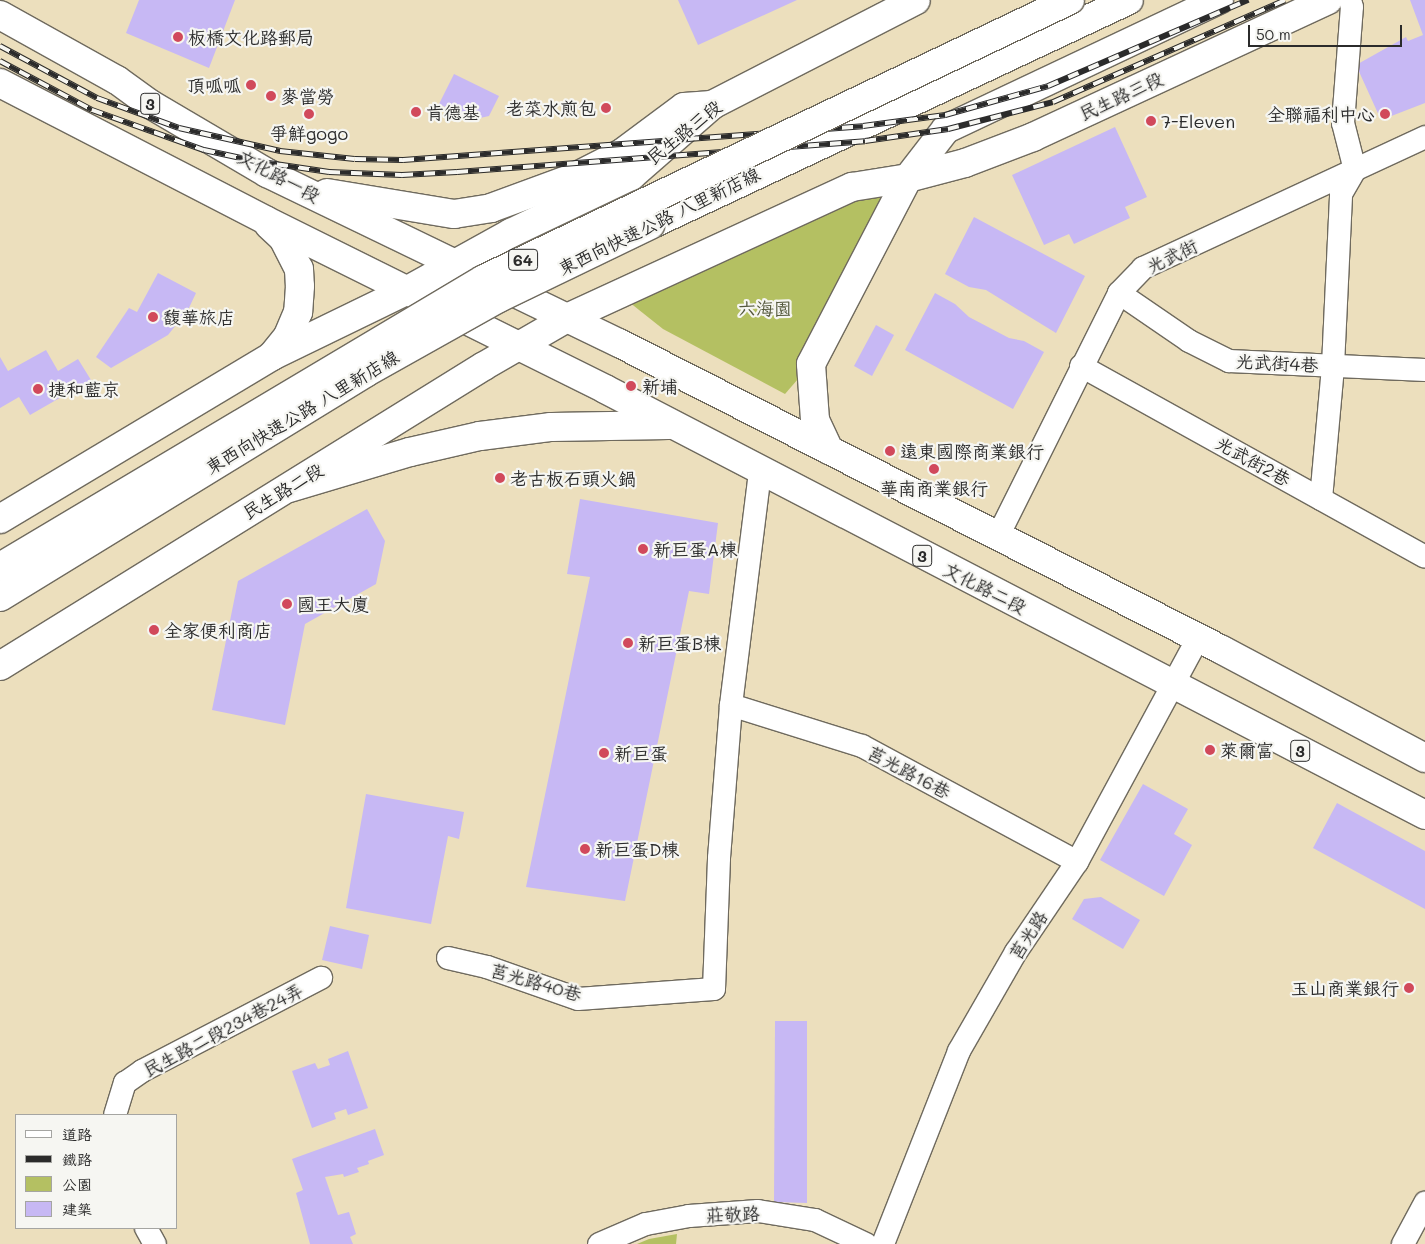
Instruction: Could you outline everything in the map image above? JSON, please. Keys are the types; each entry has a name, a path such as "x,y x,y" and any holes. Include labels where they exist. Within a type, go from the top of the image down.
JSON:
{"main road":[{"name":"民生路三段","path":"453,264 631,176 712,105 916,0"},
{"name":"東西向快速公路 八里新店線","path":"0,567 484,279 1070,0"},
{"name":"東西向快速公路 八里新店線","path":"0,597 359,377 499,298 1129,0"},
{"path":"828,450 814,420 811,364 908,178 946,129 1219,0"},
{"name":"民生路三段","path":"567,318 852,188 908,178 965,164 1032,137 1328,0"},
{"name":"文化路一段","path":"0,15 117,80 150,104 267,173 567,318"},
{"name":"3","path":"0,82 264,220 408,290 517,348"},
{"path":"303,189 454,214 491,208 575,177 622,153 684,107 712,105"},
{"path":"264,220 283,238 299,269 300,286 295,320 288,336 272,356"},
{"path":"0,519 272,356 408,290 453,264"},
{"name":"3","path":"567,318 997,538 1198,638 1425,758"},
{"name":"民生路二段","path":"0,666 567,318"},
{"name":"文化路二段","path":"517,348 605,389 760,472 1425,815"},
{"path":"289,488 410,452 480,436 551,428 670,425"}],"street":[{"path":"1321,499 1334,366 1341,194 1355,170 1343,123 1352,7 1350,0"},
{"name":"光武街","path":"997,538 1119,293 1142,268 1425,137"},
{"name":"光武街4巷","path":"1119,293 1189,341 1229,361 1425,370"},
{"name":"光武街2巷","path":"1081,366 1425,557"},
{"path":"731,705 760,472"},
{"name":"莒光路","path":"883,1244 959,1051 1016,952 1077,862 1174,687 1198,638"},
{"name":"莒光路16巷","path":"731,705 862,746 1077,862"},
{"name":"莒光路40巷","path":"448,958 487,968 578,999 714,989 718,858 731,705"},
{"name":"民生路二段234巷24弄","path":"115,1114 125,1083 321,978"},
{"path":"1404,1244 1425,1203"},
{"name":"莊敬路","path":"599,1244 646,1224 689,1216 758,1211 815,1220 866,1244"},
{"path":"147,1229 155,1244"}],"green space":[{"name":"六海園","path":"908,178 811,364 785,394 663,329 629,302 852,187"},
{"path":"677,1234 676,1244 637,1244 649,1239"}],"building":[{"name":"板橋文化路郵局","path":"139,0 235,0 209,68 126,33"},
{"path":"678,0 797,0 698,45"},
{"path":"1410,0 1425,0 1425,103 1381,120 1356,65 1406,37 1408,41 1423,35"},
{"path":"454,74 499,96 489,116 471,120 439,104"},
{"path":"1115,127 1147,197 1125,207 1130,218 1074,244 1069,234 1044,245 1012,175"},
{"path":"974,217 1085,276 1056,333 986,290 969,287 945,274"},
{"name":"馥華旅店","path":"158,273 196,293 188,310 168,335 111,368 96,357 129,308 137,312"},
{"path":"935,293 955,304 969,317 1009,338 1024,341 1044,352 1013,409 905,350"},
{"path":"876,325 894,335 872,376 854,366"},
{"name":"捷和藍京","path":"46,350 58,371 78,359 91,380 30,415 19,397 0,408 0,357 8,371"},
{"name":"新巨蛋","path":"580,499 718,523 709,594 689,591 625,901 526,887 590,577 567,574"},
{"name":"國王大廈","path":"367,509 385,541 376,584 305,624 285,725 212,710 238,581"},
{"path":"1143,784 1188,809 1174,834 1192,845 1164,896 1100,860"},
{"path":"366,794 464,812 459,839 448,836 431,924 346,908"},
{"path":"1337,803 1425,851 1425,909 1313,848"},
{"path":"1101,897 1140,920 1123,949 1072,919 1084,899"},
{"path":"330,926 369,935 362,969 322,960"},
{"path":"775,1021 807,1021 807,1203 774,1202"},
{"path":"348,1051 368,1108 348,1115 346,1109 334,1113 336,1119 312,1128 292,1071 315,1063 318,1069 330,1065 328,1059"},
{"path":"375,1129 384,1155 368,1161 369,1164 357,1168 359,1172 344,1177 343,1174 325,1177 338,1215 349,1212 356,1234 350,1237 353,1244 310,1244 296,1193 303,1190 292,1159"}],"railway":[{"path":"0,46 97,98 179,128 280,151 355,159 403,160 863,126 945,115 1048,86 1248,0"},
{"path":"0,61 92,110 204,150 255,161 329,172 402,175 865,141 948,129 1053,102 1285,0"}],"place":[{"name":"板橋文化路郵局","path":"178,37"},
{"name":"頂呱呱","path":"251,85"},
{"name":"麥當勞","path":"271,96"},
{"name":"老菜水煎包","path":"606,108"},
{"name":"肯德基","path":"416,112"},
{"name":"爭鮮gogo","path":"309,114"},
{"name":"全聯福利中心","path":"1385,114"},
{"name":"7-Eleven","path":"1151,121"},
{"name":"馥華旅店","path":"153,317"},
{"name":"新埔","path":"631,386"},
{"name":"捷和藍京","path":"38,389"},
{"name":"遠東國際商業銀行","path":"890,451"},
{"name":"華南商業銀行","path":"934,469"},
{"name":"老古板石頭火鍋","path":"500,478"},
{"name":"新巨蛋A棟","path":"643,549"},
{"name":"國王大廈","path":"287,604"},
{"name":"全家便利商店","path":"154,630"},
{"name":"新巨蛋B棟","path":"628,643"},
{"name":"萊爾富","path":"1210,750"},
{"name":"新巨蛋","path":"604,753"},
{"name":"新巨蛋D棟","path":"585,849"},
{"name":"玉山商業銀行","path":"1409,988"}]}
